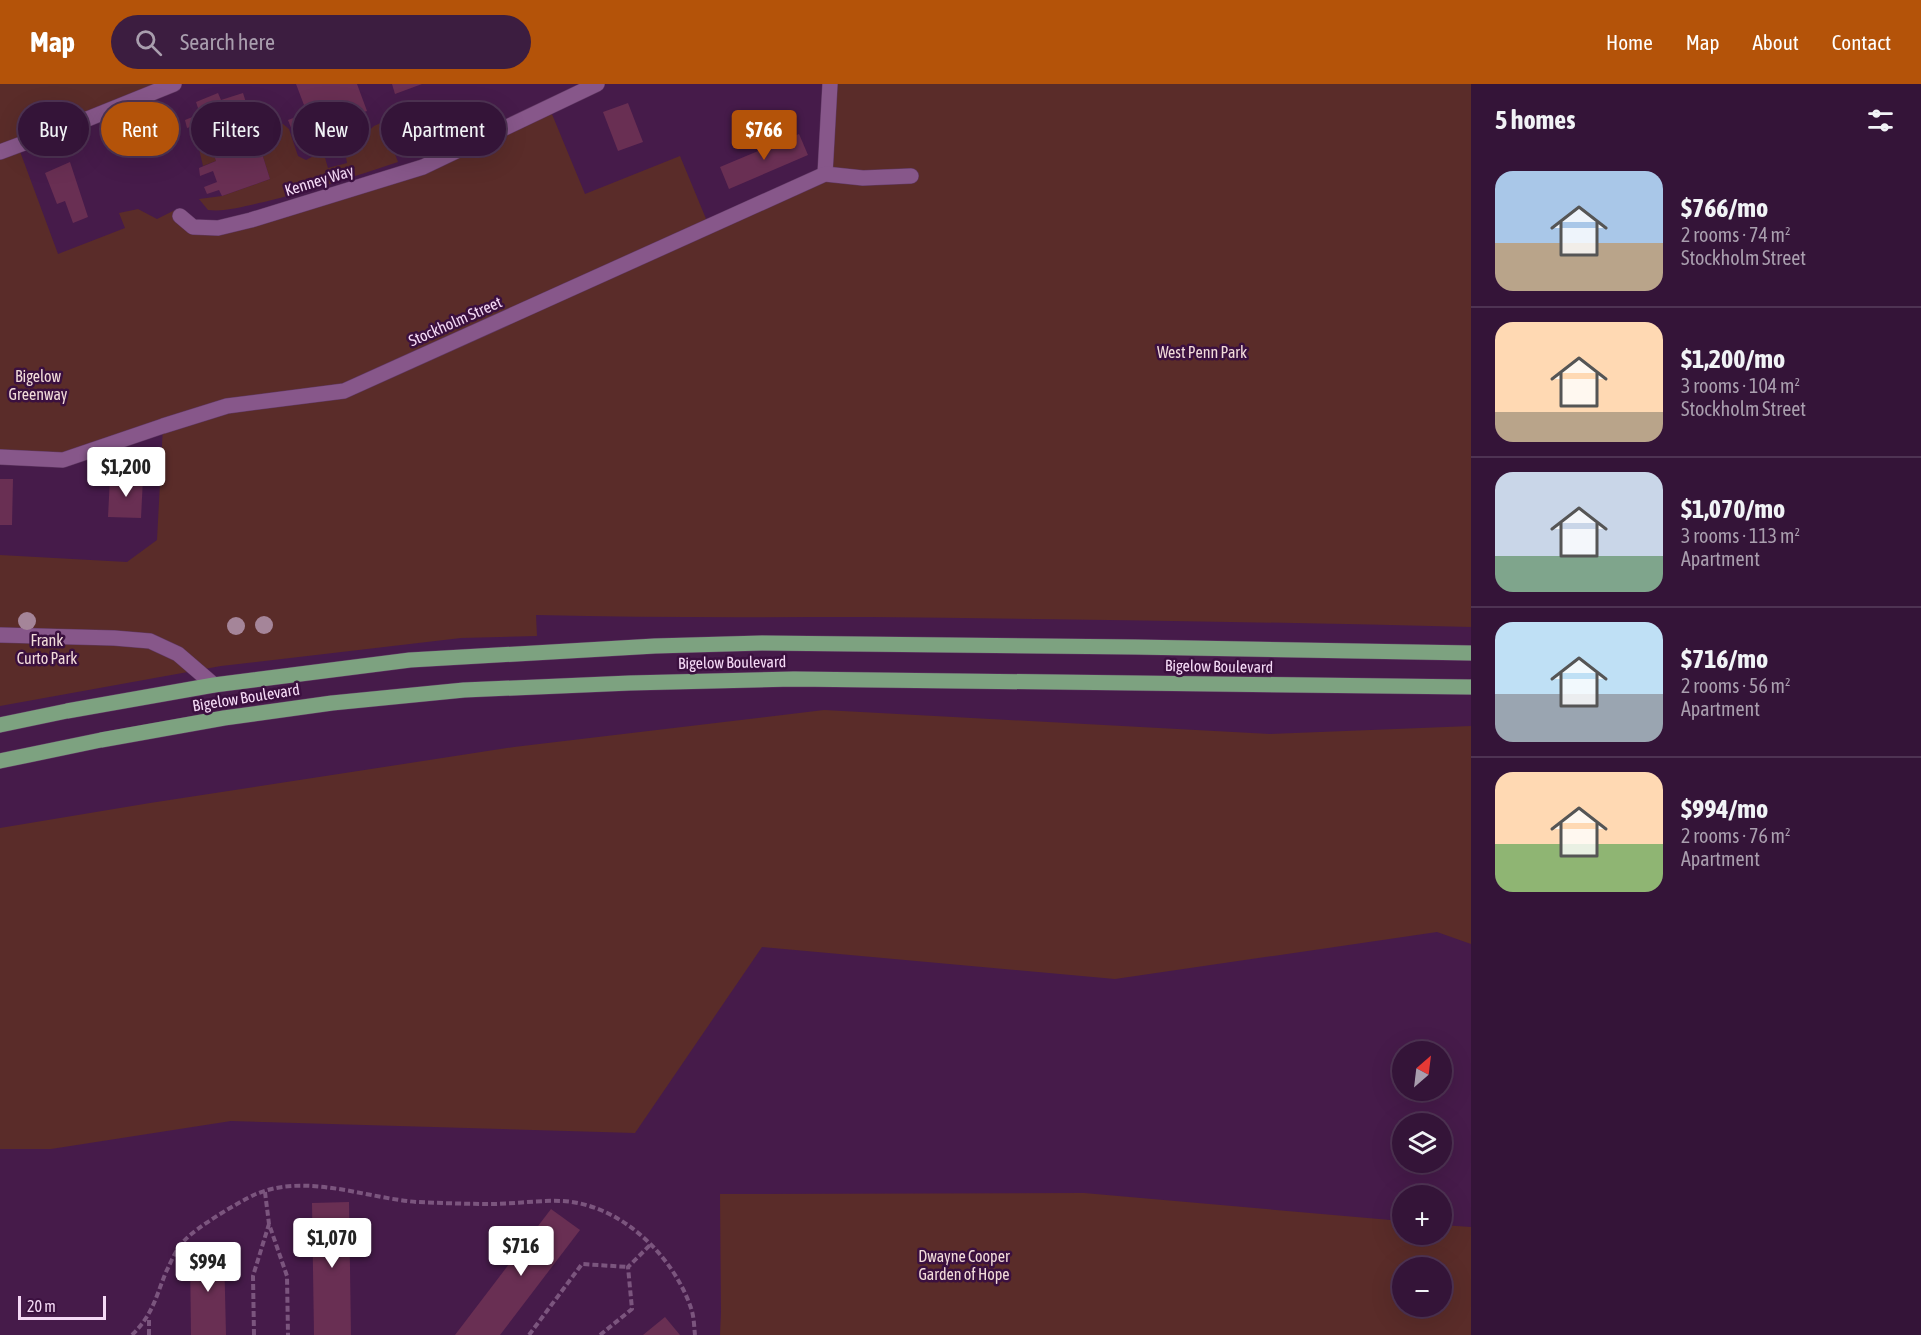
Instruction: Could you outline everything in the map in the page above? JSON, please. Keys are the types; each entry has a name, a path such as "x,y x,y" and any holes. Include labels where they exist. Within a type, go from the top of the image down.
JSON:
{"main road":[{"name":"Bigelow Boulevard","path":"0,725 213,685 410,660 655,646 786,644 1147,647 1471,653"},
{"name":"Bigelow Boulevard","path":"0,762 101,740 224,718 332,703 464,690 794,679 1471,687"}],"street":[{"path":"0,152 174,84"},
{"name":"Kenney Way","path":"180,216 193,227 218,228 423,167 597,84"},
{"path":"830,84 825,174 862,178 911,176"},
{"name":"Stockholm Street","path":"0,457 63,460 227,406 344,391 825,174"},
{"path":"0,635 150,641 178,654 213,685"}],"path":[{"path":"132,1335 149,1316 167,1271 182,1242 195,1231 255,1195 291,1186 318,1187 415,1202 487,1204 563,1201 588,1206 632,1228 651,1244 668,1264 682,1286 692,1310 695,1335"},
{"path":"265,1192 269,1224 287,1276 288,1335"},
{"path":"254,1335 253,1276 269,1224"},
{"path":"529,1335 582,1264 628,1266 651,1244"},
{"path":"600,1335 632,1309 628,1266"},
{"path":"149,1316 149,1335"}],"green space":[{"name":"West Penn Park","path":"0,84 174,84 129,102 101,102 101,113 89,118 89,102 18,102 18,156 22,156 58,254 125,228 119,213 138,209 157,219 175,210 180,216 218,228 423,167 446,156 506,156 506,127 549,107 585,194 680,156 709,226 825,174 830,84 1471,84 1471,627 870,617 536,615 537,636 461,638 221,666 0,706 0,555 127,562 157,540 163,426 63,460 0,457"},
{"path":"381,123 381,156 396,156 398,162 315,188 236,208 208,210 199,199 222,196 270,179 263,156 281,156 281,124 289,129 293,141 293,156 306,160 314,156 324,156 328,168 347,163 346,156 369,156 369,131"},
{"path":"201,156 214,156 216,161 203,166"},
{"path":"824,710 1270,734 1471,726 1471,944 1437,932 1115,979 762,947 635,1133 231,1121 51,1149 0,1149 0,828 514,747"},
{"name":"Dwayne Cooper Garden of Hope","path":"1084,1193 1392,1220 1392,1245 1452,1245 1452,1226 1471,1227 1471,1335 720,1335 720,1194"}],"building":[{"path":"296,84 357,84 364,102 303,102"},
{"path":"392,84 422,84 395,94"},
{"path":"218,93 221,100 243,93 246,102 196,102"},
{"path":"628,103 643,142 618,151 603,112"},
{"path":"191,118 191,127 187,128 185,120"},
{"path":"293,118 293,133 288,120"},
{"path":"799,134 808,155 729,189 720,167"},
{"path":"214,156 263,156 270,179 222,196 219,190 207,194 204,187 217,182 213,171 200,176 199,168 216,161"},
{"path":"70,162 88,217 73,223 65,201 57,204 45,173"},
{"path":"110,478 143,478 141,518 108,517"},
{"path":"0,479 13,479 12,525 0,525"},
{"path":"349,1202 351,1335 314,1335 312,1203"},
{"path":"551,1209 580,1230 500,1335 455,1335"},
{"path":"224,1250 226,1335 191,1335 190,1251"},
{"path":"665,1317 680,1335 643,1335"}],"park label":[{"name":"Bigelow Greenway","path":"38,385"},
{"name":"Frank Curto Park","path":"47,649"}]}
